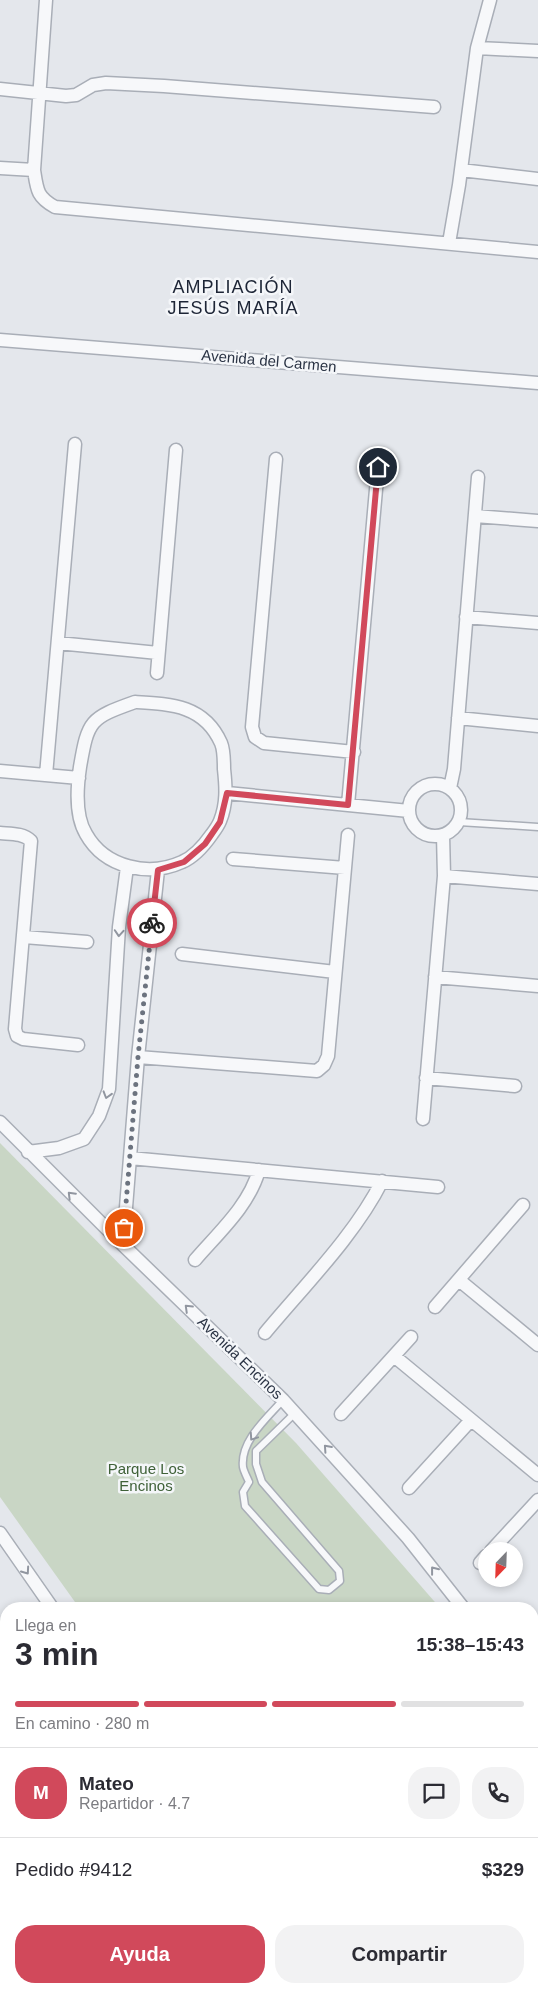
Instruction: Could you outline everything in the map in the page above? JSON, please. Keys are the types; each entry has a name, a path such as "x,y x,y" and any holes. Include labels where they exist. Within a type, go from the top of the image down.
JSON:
{"street":[{"path":"46,0 34,170 37,190 43,200 55,207 538,252"},
{"path":"449,243 461,170 477,48 490,0"},
{"path":"477,48 538,51"},
{"path":"0,89 66,96 76,95 93,85 106,83 434,107"},
{"path":"0,168 34,170"},
{"path":"461,170 538,179"},
{"name":"Avenida del Carmen","path":"0,340 538,383"},
{"path":"46,775 75,444"},
{"path":"156,673 176,450"},
{"path":"276,459 252,727 255,737 264,743 354,752"},
{"path":"348,805 378,467"},
{"path":"450,788 454,769 478,477"},
{"path":"475,516 538,521"},
{"path":"466,617 538,623"},
{"path":"58,642 158,653"},
{"path":"135,702 184,707 207,720 222,744 227,793 220,822 205,844 184,862 158,870 127,867 103,855 86,834 79,814 79,778 85,735 94,721 106,712 135,702"},
{"path":"458,718 538,726"},
{"path":"0,771 79,778"},
{"path":"439,784 450,788 458,798 462,810 459,822 452,830 443,835 431,836 420,831 412,822 411,800 418,790 428,785 439,784"},
{"path":"227,793 410,811"},
{"path":"0,833 20,834 27,836 31,841 15,1029 17,1036 23,1039 78,1045"},
{"path":"138,1057 317,1071 324,1065 328,1056 348,835"},
{"path":"423,1119 444,876 443,835"},
{"path":"233,859 345,868"},
{"path":"28,1152 59,1148 84,1139 99,1116 109,1089 119,927 127,867"},
{"path":"123,1245 138,1057 158,870"},
{"path":"444,876 538,884"},
{"path":"24,937 87,942"},
{"path":"182,954 335,972"},
{"path":"435,977 538,986"},
{"path":"426,1078 515,1086"},
{"name":"Avenida Encinos","path":"0,1122 28,1152 283,1400 408,1538 458,1602"},
{"path":"130,1158 438,1187"},
{"path":"195,1260 242,1205 254,1188 259,1170"},
{"path":"265,1333 352,1230 370,1206 382,1181"},
{"path":"435,1308 523,1205"},
{"path":"459,1280 537,1343"},
{"path":"341,1414 411,1337"},
{"path":"394,1356 538,1475"},
{"path":"409,1488 471,1420"},
{"path":"499,1542 538,1500"},
{"path":"0,1533 47,1602"}],"lane":[{"path":"459,822 538,827"},
{"path":"249,1482 243,1469 247,1445 260,1426 283,1400"},
{"path":"249,1482 243,1492 244,1506 319,1589 322,1591 329,1590 340,1581 339,1572 262,1482 256,1464 256,1451 295,1413"},
{"path":"249,1482 262,1482"}],"green space":[{"name":"Parque Los Encinos","path":"0,1143 296,1443 435,1602 75,1602 0,1497"}],"way so far":[{"path":"124,1228 138,1057 152,923"}],"district":[{"name":"AMPLIACIÓN JESÚS MARÍA","path":"233,297"}],"route":[{"path":"152,923 158,870 184,862 205,844 220,822 227,793 348,805 378,467"}]}
